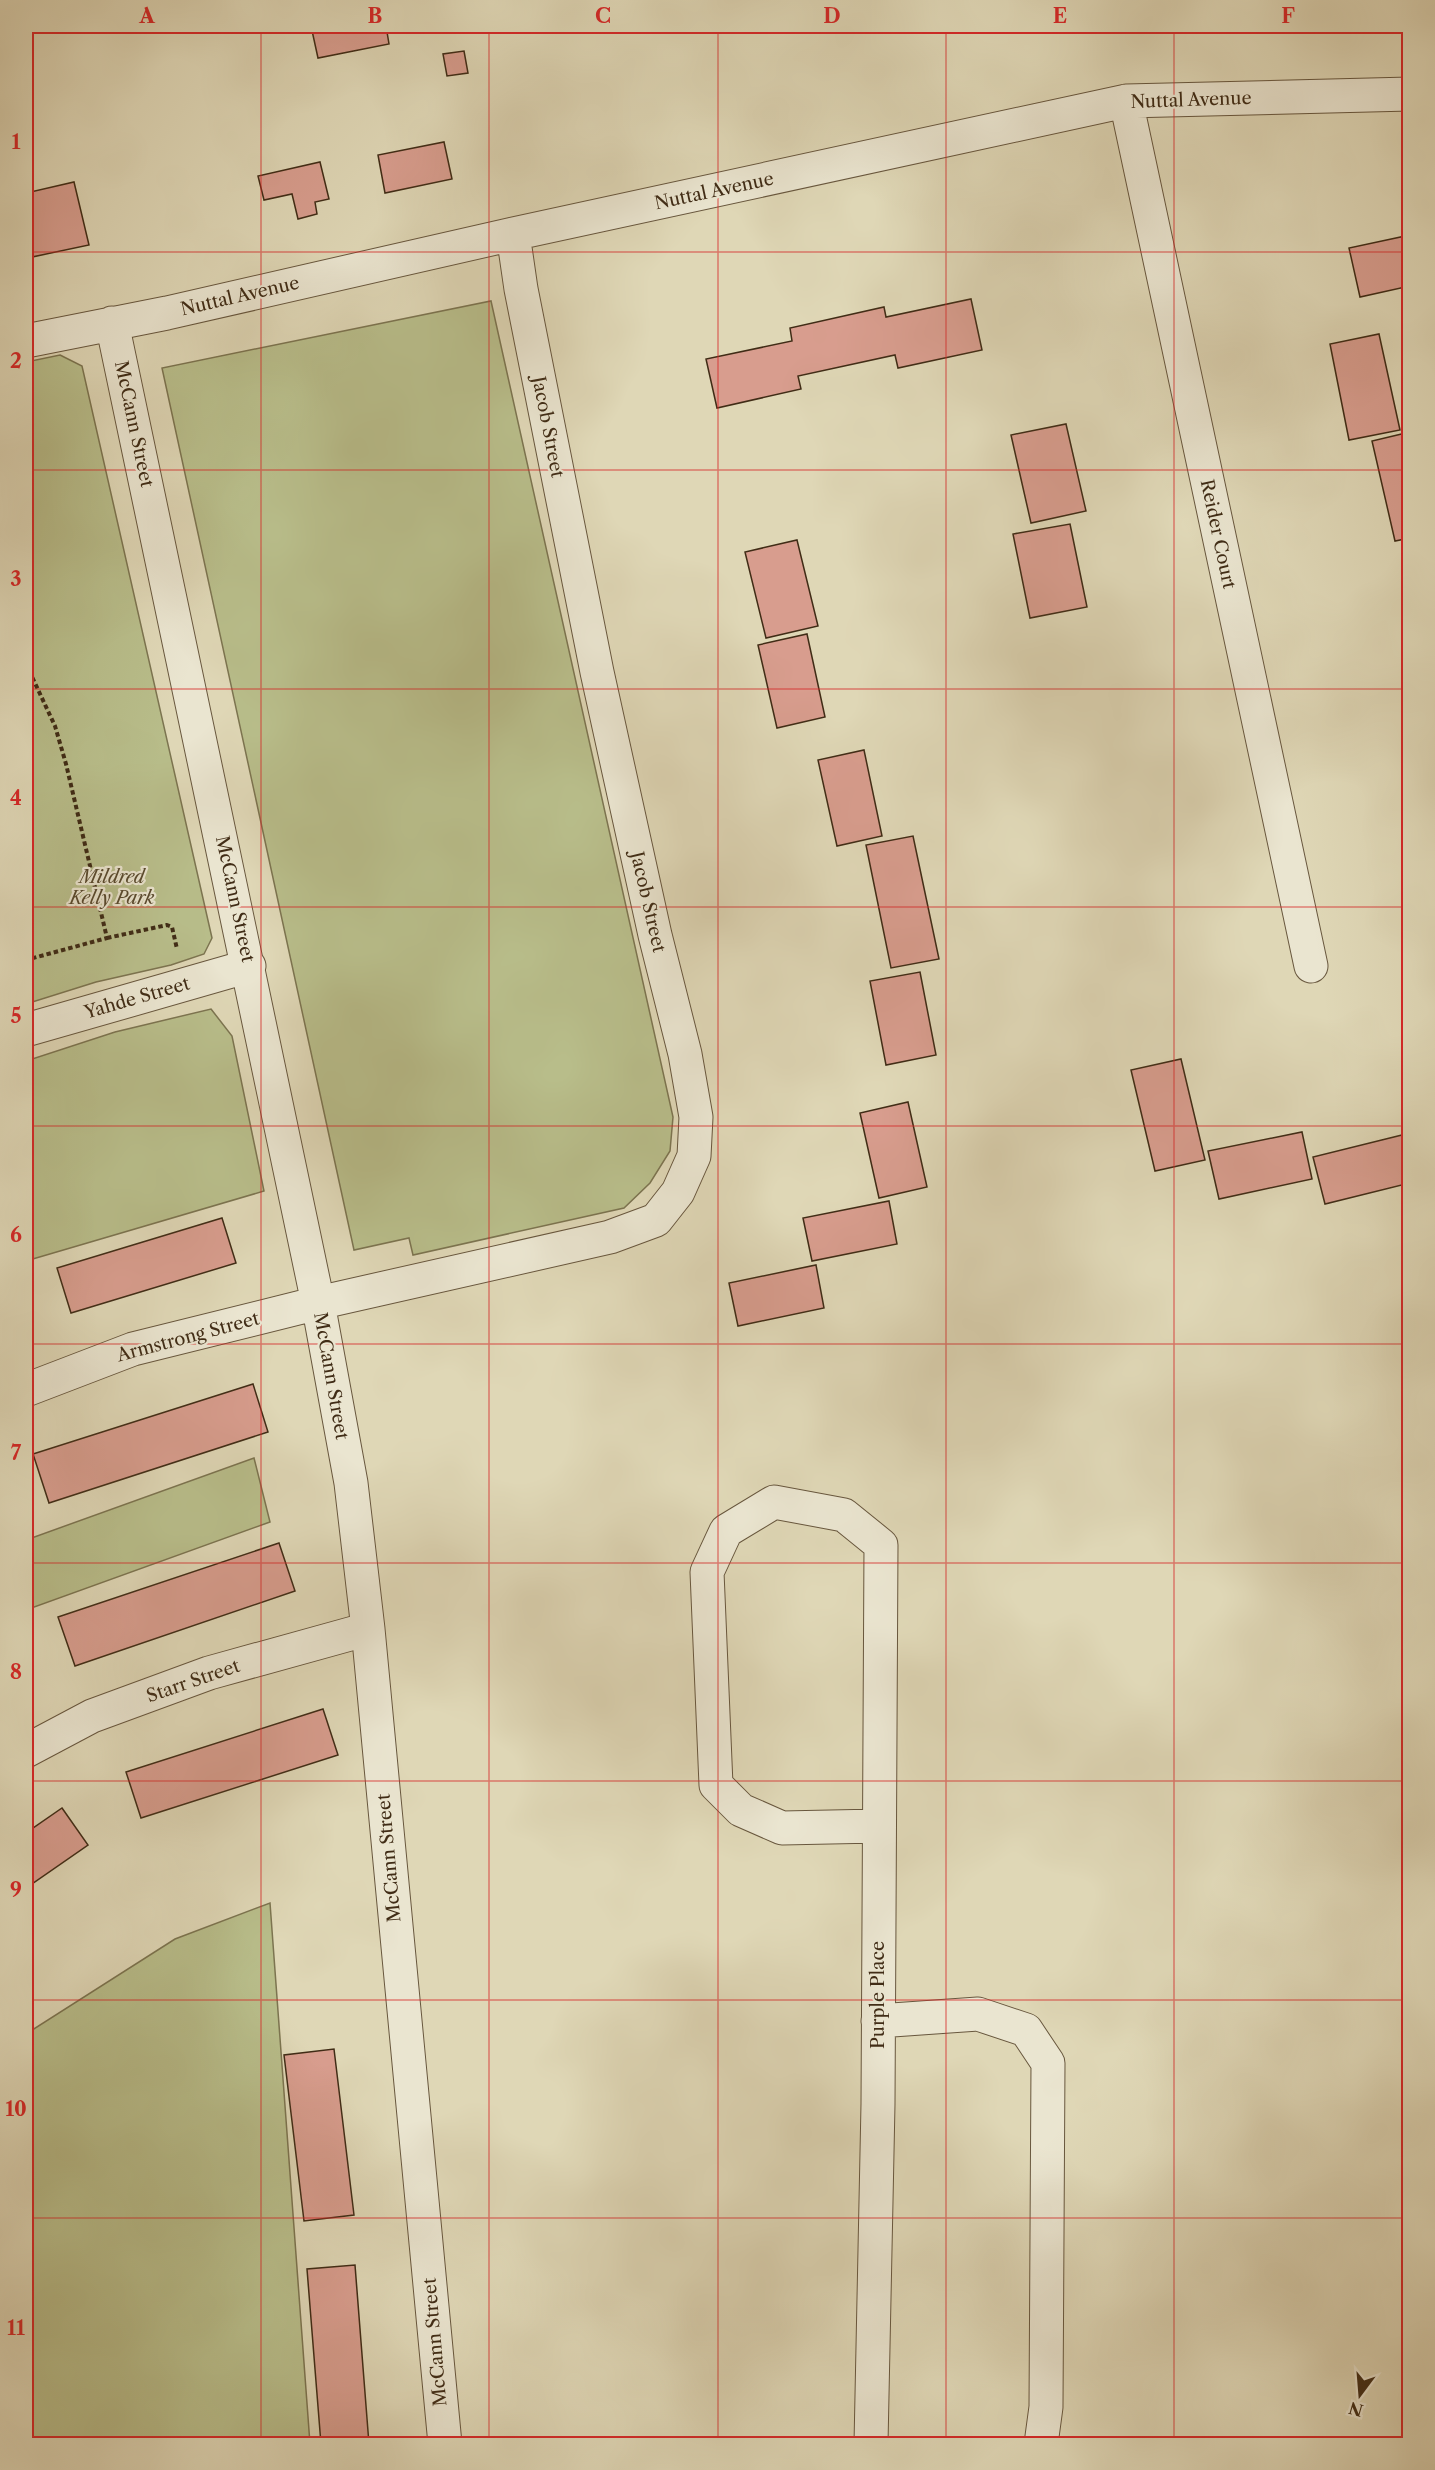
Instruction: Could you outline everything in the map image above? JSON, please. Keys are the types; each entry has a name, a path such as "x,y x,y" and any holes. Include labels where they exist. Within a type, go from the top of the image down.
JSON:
{"street":[{"name":"Nuttal Avenue","path":"26,341 168,313 513,234 1126,101 1410,94"},
{"name":"Reider Court","path":"1126,101 1311,966"},
{"name":"Jacob Street","path":"318,1303 610,1238 656,1220 678,1192 694,1156 696,1117 690,1077 655,935 597,672 521,290 513,234"},
{"name":"McCann Street","path":"112,323 249,966 318,1303 351,1483 368,1629 445,2445"},
{"name":"Yahde Street","path":"26,1030 249,966"},
{"name":"Armstrong Street","path":"26,1390 132,1349 318,1303"},
{"name":"Purple Place","path":"871,2445 878,2021 881,1545 844,1515 774,1502 726,1531 707,1572 716,1785 741,1809 782,1828 879,1826"},
{"name":"Starr Street","path":"26,1751 92,1716 209,1673 368,1629"},
{"path":"878,2021 978,2014 1026,2030 1048,2063 1046,2407 1041,2445"}],"path":[{"path":"26,664 55,726 64,754 107,938"},
{"path":"26,960 107,938 167,925 172,927 185,984"}],"green space":[{"path":"491,301 673,1117 670,1151 650,1183 624,1208 413,1255 409,1238 354,1250 162,368"},
{"name":"Mildred Kelly Park","path":"60,355 82,366 212,938 204,954 171,965 96,982 26,1004 26,362"},
{"path":"211,1009 232,1036 264,1191 26,1261 26,1061 115,1032"},
{"path":"254,1458 270,1522 26,1610 26,1540"},
{"path":"270,1903 310,2444 26,2444 26,2034 175,1939"}],"building":[{"path":"311,26 386,26 389,44 318,58"},
{"path":"464,51 468,73 447,76 443,54"},
{"path":"444,142 452,179 385,193 378,155"},
{"path":"320,162 329,199 315,202 317,214 298,219 292,194 264,200 258,176"},
{"path":"74,182 89,245 32,257 26,227 26,193"},
{"path":"1410,235 1410,286 1360,297 1349,248"},
{"path":"971,299 982,350 898,368 895,355 798,376 801,389 717,408 706,359 792,341 790,328 884,307 886,317"},
{"path":"1379,334 1400,430 1349,440 1330,344"},
{"path":"1066,424 1086,511 1031,523 1011,435"},
{"path":"1410,432 1410,538 1395,541 1372,441"},
{"path":"1070,524 1087,607 1030,618 1013,534"},
{"path":"797,540 818,626 766,638 745,552"},
{"path":"807,634 825,717 777,728 758,645"},
{"path":"864,750 882,836 837,846 818,760"},
{"path":"913,836 939,959 891,968 866,845"},
{"path":"920,972 936,1055 886,1065 870,981"},
{"path":"1181,1059 1205,1160 1155,1171 1131,1070"},
{"path":"908,1102 927,1187 879,1198 860,1113"},
{"path":"1302,1132 1312,1179 1219,1199 1208,1151"},
{"path":"1410,1133 1410,1183 1325,1204 1313,1157"},
{"path":"889,1201 897,1244 812,1261 803,1218"},
{"path":"222,1218 236,1263 71,1313 57,1268"},
{"path":"816,1265 824,1308 738,1326 729,1283"},
{"path":"253,1384 268,1432 49,1503 33,1454"},
{"path":"279,1543 295,1591 75,1666 58,1617"},
{"path":"323,1709 338,1755 141,1818 126,1772"},
{"path":"62,1808 88,1845 26,1888 26,1833"},
{"path":"334,2049 354,2215 304,2221 284,2055"},
{"path":"355,2265 369,2444 321,2444 307,2269"}]}
